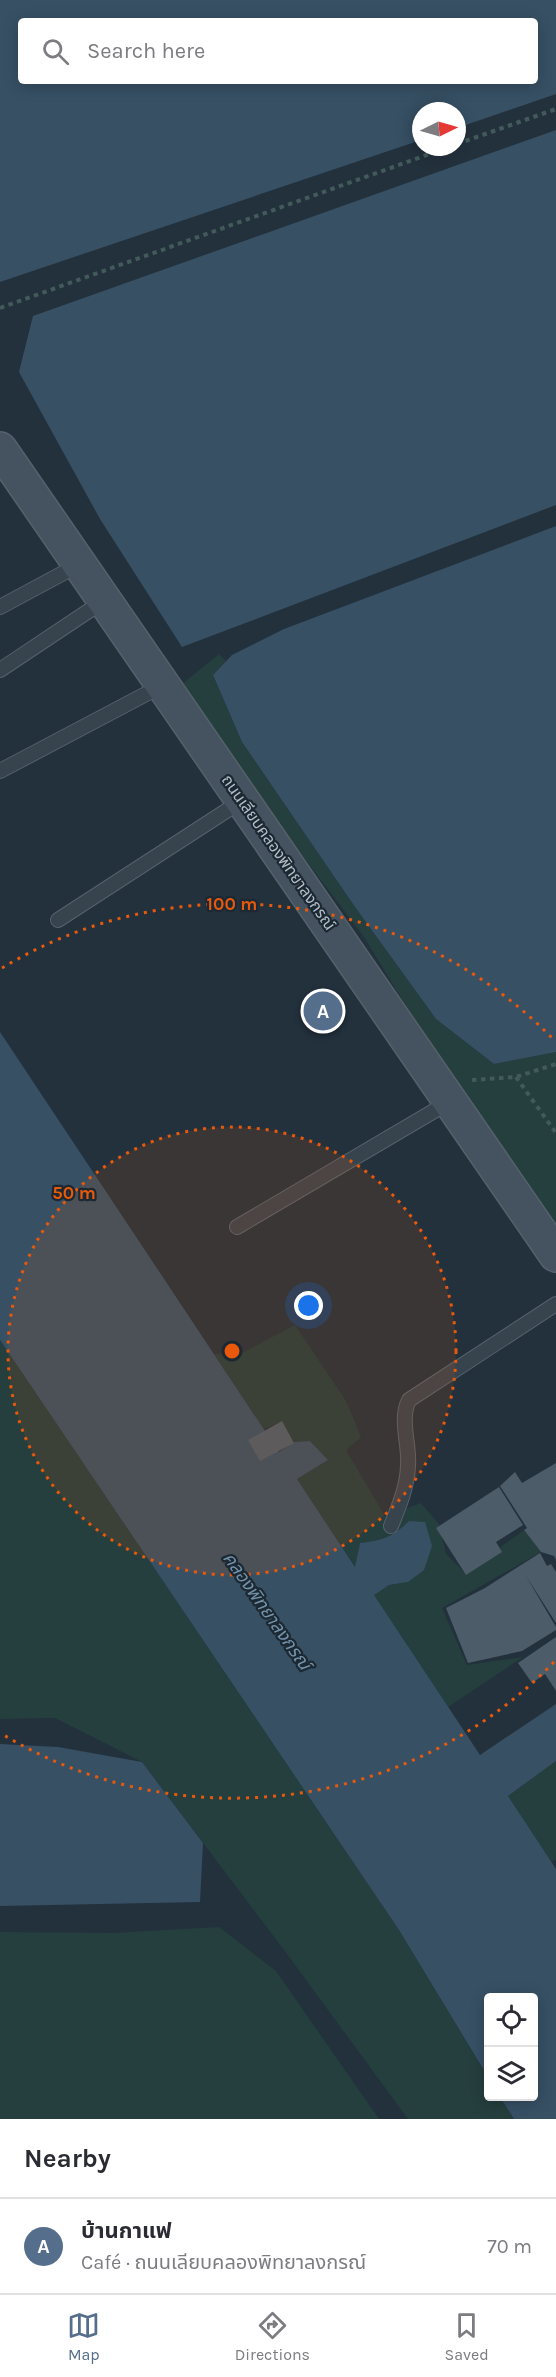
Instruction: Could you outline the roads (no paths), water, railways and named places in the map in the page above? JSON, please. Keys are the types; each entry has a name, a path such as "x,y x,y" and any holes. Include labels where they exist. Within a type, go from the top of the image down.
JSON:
{"main road":[{"name":"ถนนเลียบคลองพิทยาลงกรณ์","path":"0,449 556,1255"}],"lane":[{"path":"0,606 80,564"},
{"path":"0,670 105,600"},
{"path":"0,771 163,685"},
{"path":"58,920 243,800"},
{"path":"237,1227 447,1096"},
{"path":"391,1526 409,1464 404,1410 409,1400 556,1304"}],"water":[{"path":"0,0 556,0 556,94 466,125 466,102 412,102 412,143 0,282"},
{"path":"556,130 556,505 182,647 100,519 19,372 33,316"},
{"path":"556,526 556,1052 494,1064 436,1019 355,907 242,742 213,675 232,655 284,629"},
{"name":"คลองพิทยาลงกรณ์","path":"0,1032 279,1452 294,1442 310,1441 328,1460 297,1479 355,1567 360,1543 387,1537 409,1521 425,1522 432,1546 424,1570 408,1582 389,1585 374,1595 480,1755 556,1704 556,1761 508,1796 556,1869 556,2119 514,2119 503,2101 538,2101 538,1993 484,1993 484,2070 399,1930 0,1340"},
{"path":"0,1744 58,1747 142,1762 203,1843 200,1902 0,1906"}],"place":[{"name":"บ้านกาแฟ","path":"323,1011"}]}
